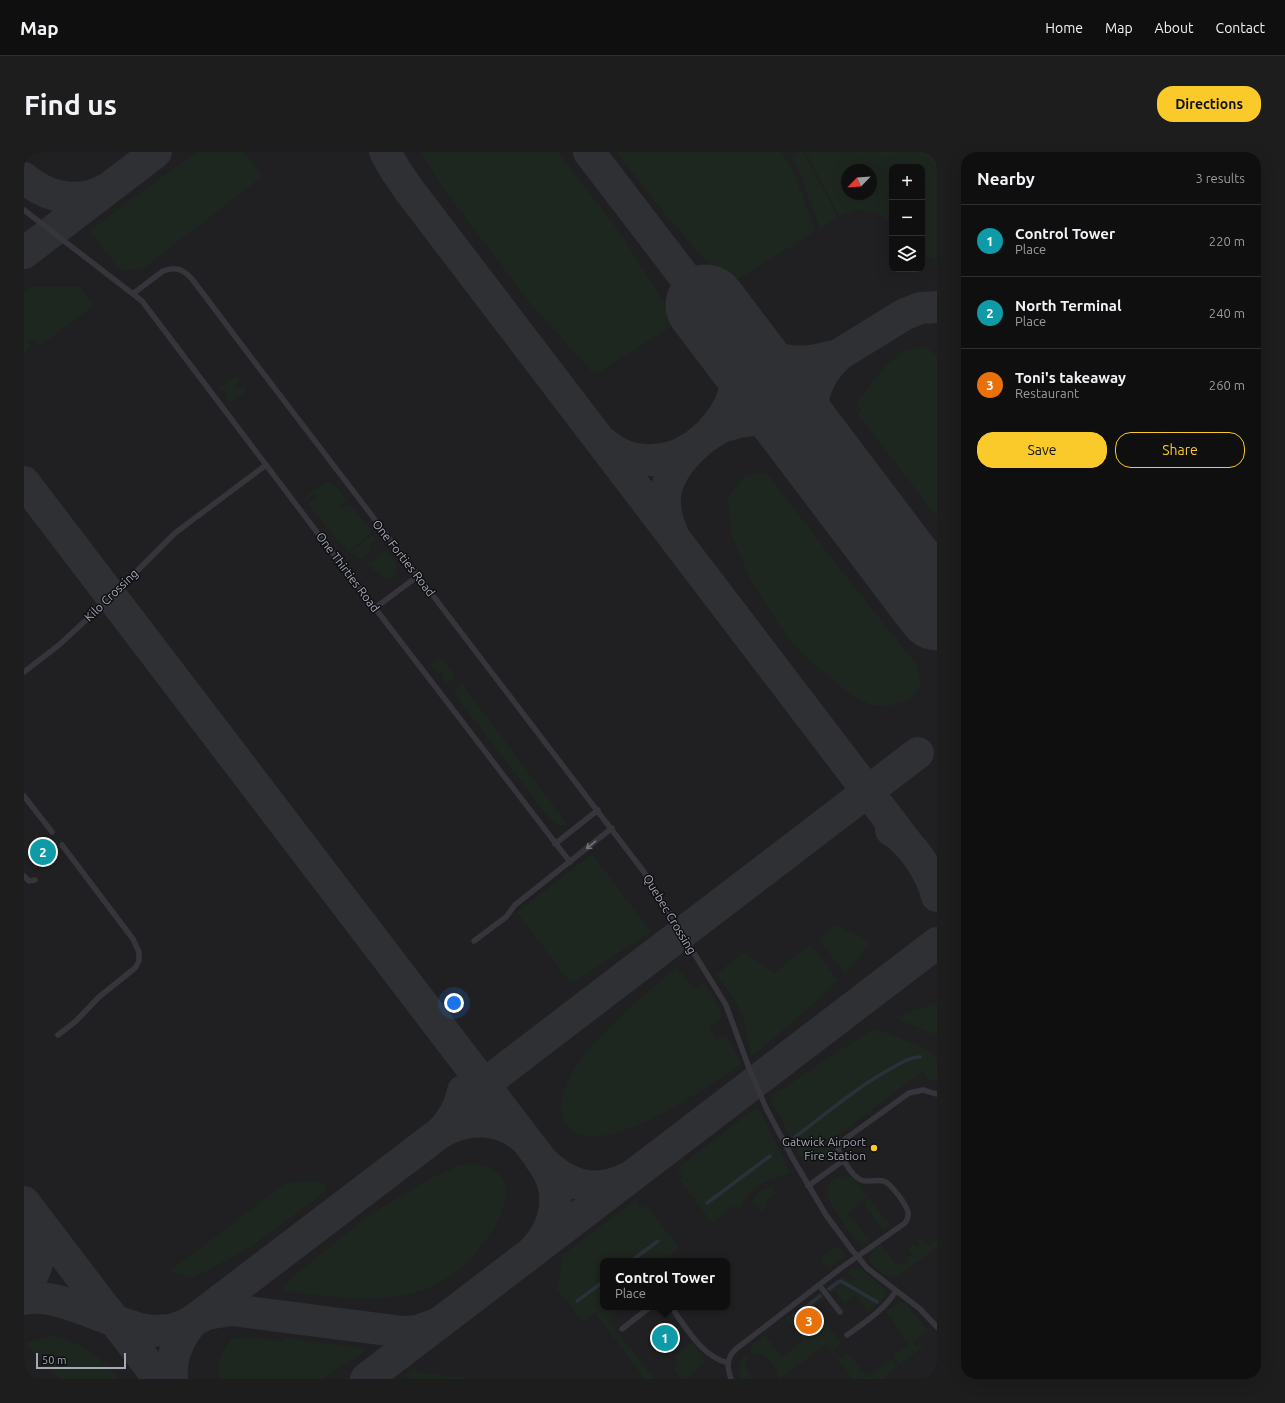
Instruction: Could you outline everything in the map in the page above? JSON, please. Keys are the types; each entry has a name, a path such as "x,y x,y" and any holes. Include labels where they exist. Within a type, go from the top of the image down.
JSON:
{"lane":[{"name":"One Thirties Road","path":"24,210 142,300 266,465 570,862"},
{"name":"One Forties Road","path":"134,293 163,271 168,269 177,268 185,272 192,279 629,851"},
{"name":"Kilo Crossing","path":"24,672 53,649 112,597 168,540 266,465"},
{"path":"375,608 418,576"},
{"path":"24,796 52,832"},
{"path":"555,844 598,810"},
{"path":"474,941 506,917 515,905 612,828"},
{"path":"58,1035 76,1021 99,997 134,970 137,966 139,956 138,948 133,939 68,855 62,844"},
{"name":"Quebec Crossing","path":"629,851 644,872 729,1012 749,1068 766,1108 808,1186 826,1215 867,1268 920,1309 937,1327"},
{"path":"25,878 30,882 35,880"},
{"path":"731,1379 728,1372 728,1363 731,1354 739,1346 907,1220 908,1212 891,1186 884,1181 860,1180 856,1176 838,1150 841,1142 906,1094 917,1090 937,1094"},
{"path":"808,1186 844,1160"},
{"path":"819,1285 840,1312"},
{"path":"847,1335 883,1309 891,1300 896,1291"},
{"path":"622,1328 646,1310"},
{"path":"672,1310 701,1346 716,1358 728,1363"}],"shaded area":[{"path":"24,152 937,152 937,1379 24,1379"},
{"path":"198,152 244,152 263,176 144,268 120,271 90,230"},
{"path":"421,152 558,152 620,233 677,323 598,373 591,371 533,307 444,189"},
{"path":"617,152 781,152 791,166 816,231 728,285 666,216"},
{"path":"800,152 803,152 838,217 820,229 800,173 792,158"},
{"path":"806,152 937,152 937,260 925,258 925,164 889,164 889,222 874,212 860,210 839,216"},
{"path":"29,287 80,287 94,305 39,346 33,339 28,342 31,347 24,352 24,293"},
{"path":"925,346 937,356 937,517 858,414 862,407 860,406 856,413 858,402 888,363 908,349 910,350 917,347 922,349"},
{"path":"236,376 240,381 236,384 240,389 243,387 247,391 231,403 225,395 227,394 224,389 221,391 219,389"},
{"path":"767,473 841,570 917,665 921,686 910,699 889,706 872,705 852,696 795,647 781,628 750,579 731,534 728,497 746,475"},
{"path":"326,482 329,482 335,486 347,500 340,505 342,509 350,504 372,532 349,551 334,536 308,504 317,497 315,493 305,501 304,498"},
{"path":"373,535 376,539 368,545 372,550 360,560 351,552"},
{"path":"386,550 397,565 395,575 389,580 366,565"},
{"path":"437,660 443,660 456,677 448,683 445,683 442,679 444,678 441,673 438,674 430,663 434,663"},
{"path":"462,684 568,825 558,826 549,818 454,694 456,693 454,690"},
{"path":"592,854 651,932 575,981 568,980 517,912"},
{"path":"836,925 871,942 845,974 818,938"},
{"path":"810,944 838,980 809,1008 755,1054 753,1053 751,1055 741,1013 731,995 716,974 744,952 774,973"},
{"path":"677,967 695,990 704,983 718,1005 722,1016 718,1021 709,1027 715,1039 724,1036 728,1038 741,1064 680,1104 626,1130 601,1136 580,1134 565,1123 561,1109 563,1094 576,1066 589,1049 612,1025"},
{"path":"937,1003 937,1035 899,1020 898,1017 904,1017 903,1014"},
{"path":"875,1028 926,1049 937,1060 937,1079 932,1082 923,1071 828,1143 831,1150 825,1159 816,1163 803,1162 772,1101 772,1095 781,1089 782,1090 807,1072 809,1073 814,1070 812,1068"},
{"path":"756,1108 760,1112 790,1172 758,1186 749,1194 737,1210 734,1206 712,1223 696,1202 698,1200 696,1197 693,1198 679,1180 683,1177 677,1168"},
{"path":"473,1164 493,1169 503,1180 506,1194 503,1210 485,1242 458,1271 448,1278 420,1291 387,1298 333,1297 281,1290 287,1282 367,1216 435,1176 453,1170 453,1168 456,1168 456,1165"},
{"path":"842,1176 853,1178 868,1197 847,1213 869,1240 861,1244 848,1230 826,1195 830,1182 835,1178"},
{"path":"288,1181 290,1184 293,1182 322,1182 328,1190 251,1247 199,1275 194,1276 193,1278 170,1271"},
{"path":"776,1185 777,1186 773,1189 776,1193 765,1201 768,1206 760,1212 755,1205 752,1207 754,1198 760,1192"},
{"path":"869,1198 890,1225 883,1230 865,1206 866,1205 864,1202"},
{"path":"636,1201 641,1209 646,1205 679,1248 666,1258 600,1258 600,1310 619,1310 607,1319 655,1379 645,1379 595,1313 583,1322 556,1288 558,1286 562,1260 560,1260 561,1256"},
{"path":"922,1238 929,1246 937,1240 937,1247 899,1276 888,1277 870,1262 870,1254 880,1244 897,1266 904,1261 906,1264 908,1263 905,1260 911,1255 914,1258 915,1257 908,1248 914,1243 917,1247 921,1244 918,1241"},
{"path":"836,1247 840,1247 842,1249 843,1257 829,1269 820,1258"},
{"path":"858,1268 862,1269 883,1288 885,1292 884,1299 868,1312 855,1295 844,1303 835,1290 830,1293 826,1288 842,1276 852,1282 855,1279 847,1272"},
{"path":"820,1292 824,1298 812,1308 814,1311 801,1321 803,1324 801,1325 805,1329 816,1321 813,1315 820,1309 827,1318 824,1320 841,1343 833,1349 840,1359 848,1353 867,1377 892,1359 898,1366 884,1377 885,1379 853,1379 826,1344 780,1379 776,1374 778,1371 765,1355 755,1355 752,1352 751,1347 753,1344 765,1335 782,1357 803,1341 786,1319"},
{"path":"900,1302 906,1303 928,1331 913,1342 916,1346 920,1343 923,1347 899,1365 893,1356 909,1344 886,1312"},
{"path":"50,1336 69,1341 88,1350 111,1370 117,1377 116,1379 61,1379 26,1343"},
{"path":"251,1337 283,1341 283,1337 368,1349 354,1360 352,1359 322,1379 221,1379 217,1369 218,1364 231,1339"},
{"path":"692,1343 703,1356 704,1363 687,1379 682,1379 673,1368 677,1365 675,1356"},
{"path":"746,1354 749,1359 744,1365 754,1379 741,1379 739,1365 741,1359"},
{"path":"414,1368 416,1372 460,1376 463,1379 407,1379 405,1376"}],"waterway":[{"path":"795,1137 879,1075 902,1062 920,1057"},
{"path":"707,1203 770,1156"},
{"path":"635,1258 658,1241"},
{"path":"829,1289 841,1281 877,1302"},
{"path":"577,1301 600,1284"},
{"path":"795,1316 820,1296"}],"taxiway":[{"path":"24,253 156,152"},
{"path":"385,152 409,190 907,843"},
{"path":"589,152 706,305"},
{"path":"24,178 42,190 62,197 84,197 94,195 104,190"},
{"path":"672,532 667,517 665,504 666,491 670,479 676,467 684,457 705,437 905,314 921,308 937,307"},
{"path":"719,322 740,343 764,355 797,361 819,360 829,357"},
{"path":"712,430 719,422 730,403 734,392 737,371 736,360 731,343 721,327"},
{"path":"823,457 813,432 812,406 819,381 826,369 835,359"},
{"path":"729,425 738,422 757,420 786,426 807,439 827,465"},
{"path":"605,444 625,456 647,460 670,458 691,448"},
{"path":"24,482 540,1158 548,1171 555,1190 555,1209 553,1218 545,1236 533,1251"},
{"path":"457,1111 463,1102 474,1092 918,753"},
{"path":"891,830 906,842 920,859 930,877 937,896"},
{"path":"366,1379 937,943"},
{"path":"172,1379 172,1362 174,1355 180,1340 194,1320 441,1132 455,1113 463,1091"},
{"path":"440,1133 461,1124 483,1122 504,1126 524,1138"},
{"path":"540,1159 559,1175 569,1181 580,1184 602,1186 614,1184 626,1179"},
{"path":"24,1202 159,1379"},
{"path":"24,1290 34,1273 39,1254 39,1235 33,1216"},
{"path":"24,1299 35,1298 58,1301 115,1321"},
{"path":"104,1307 115,1321 140,1329 152,1331 172,1330 206,1314 232,1310 403,1332 417,1331 434,1325"}],"runway":[{"path":"706,305 937,610"}],"place":[{"name":"North Terminal","path":"43,852"},
{"name":"Gatwick Airport Fire Station","path":"874,1148"},
{"name":"Toni's takeaway","path":"809,1321"},
{"name":"Control Tower","path":"665,1338"}]}
